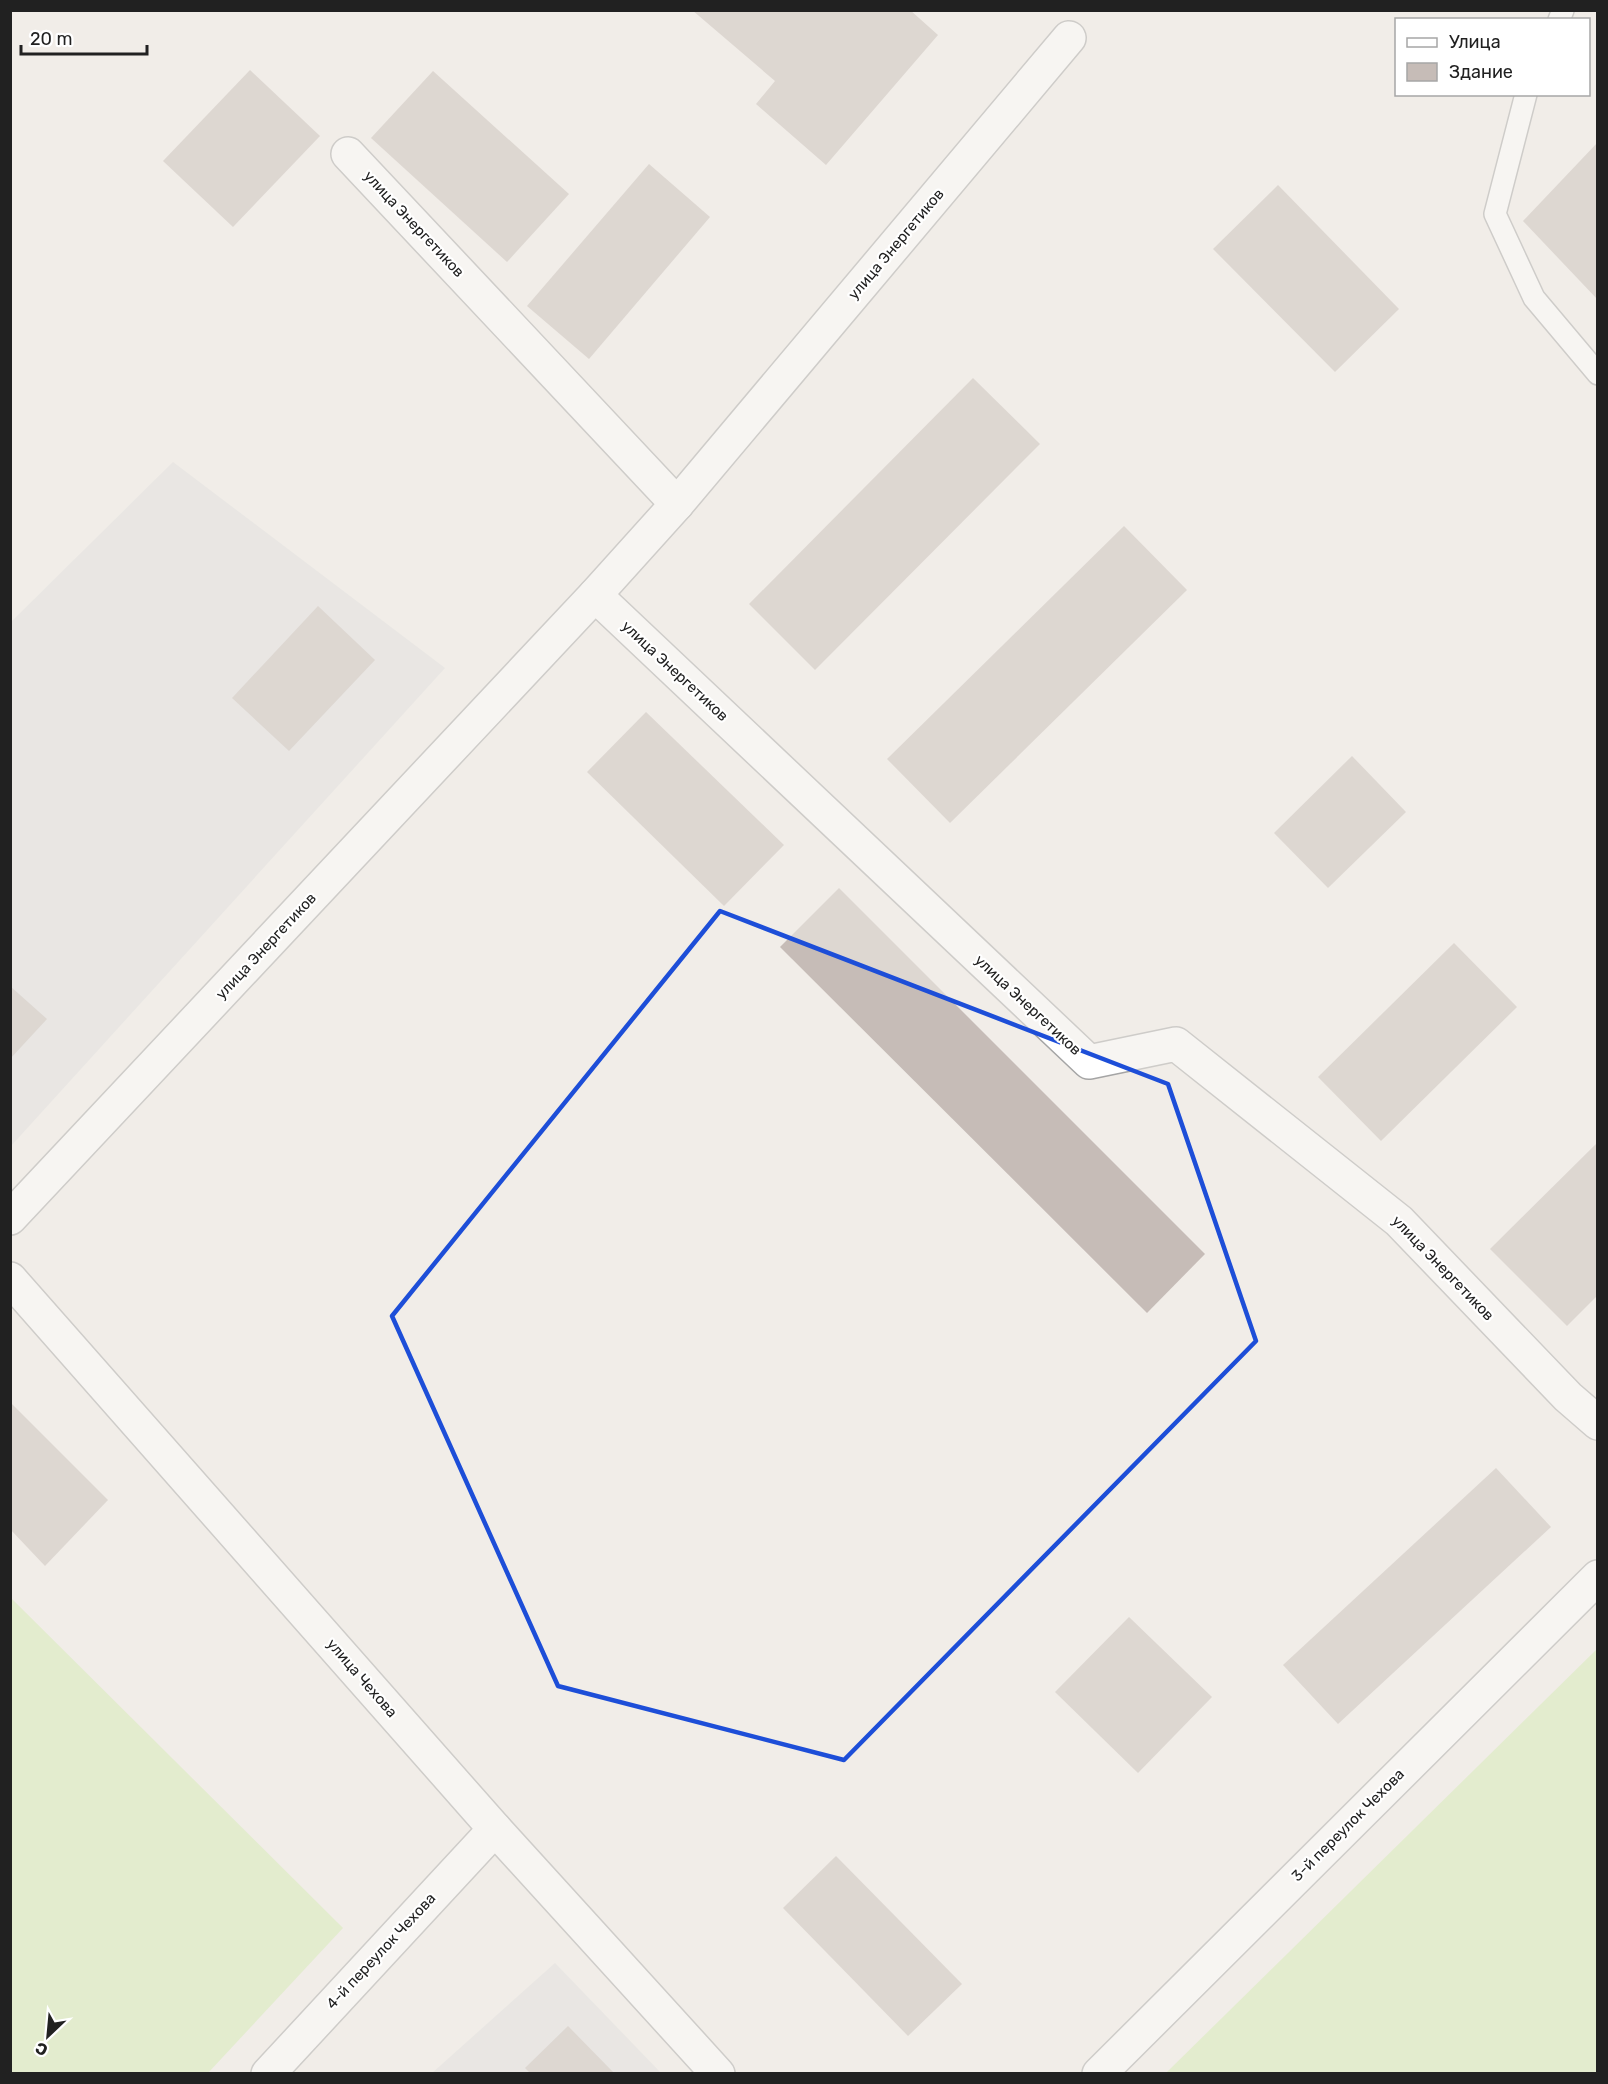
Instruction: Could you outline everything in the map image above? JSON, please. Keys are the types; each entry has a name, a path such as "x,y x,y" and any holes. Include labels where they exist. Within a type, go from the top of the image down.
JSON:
{"street":[{"name":"улица Энергетиков","path":"10,1218 595,595 677,504 1070,39"},
{"name":"улица Энергетиков","path":"348,154 677,504"},
{"name":"улица Энергетиков","path":"595,595 1089,1062 1176,1044 1399,1221 1568,1397 1598,1423"},
{"name":"улица Чехова","path":"10,1279 495,1829 718,2073"},
{"name":"3-й переулок Чехова","path":"1099,2073 1598,1577"},
{"name":"4-й переулок Чехова","path":"268,2073 495,1829"}],"lane":[{"path":"1525,96 1495,214 1533,298 1598,374"}],"highlighted area":[{"path":"720,911 1168,1084 1256,1341 844,1760 558,1686 392,1316"}],"shaded area":[{"path":"173,462 445,668 11,1146 11,622"},
{"path":"555,1963 661,2073 431,2074"}],"green space":[{"path":"10,1597 343,1928 208,2073 11,2073"},
{"path":"1597,1649 1597,2073 1166,2073"}],"building":[{"path":"692,10 910,10 938,35 826,165 756,104 775,81"},
{"path":"250,70 320,136 233,227 163,161"},
{"path":"433,71 569,194 507,262 371,138"},
{"path":"1598,142 1598,300 1523,221"},
{"path":"649,164 710,217 589,359 527,306"},
{"path":"1278,185 1399,309 1335,372 1213,249"},
{"path":"973,378 1040,444 815,670 749,604"},
{"path":"1124,526 1187,590 950,823 887,759"},
{"path":"318,606 375,660 289,751 232,698"},
{"path":"646,712 784,845 724,906 587,772"},
{"path":"1352,756 1406,812 1328,888 1274,833"},
{"path":"839,888 1205,1254 1147,1313 780,947"},
{"path":"1454,943 1517,1007 1381,1141 1318,1077"},
{"path":"10,986 47,1019 10,1059"},
{"path":"1598,1142 1598,1295 1567,1326 1490,1249"},
{"path":"10,1402 108,1500 45,1566 10,1529"},
{"path":"1496,1468 1551,1527 1338,1724 1283,1665"},
{"path":"1129,1617 1212,1697 1138,1773 1055,1692"},
{"path":"836,1856 962,1984 908,2036 783,1908"},
{"path":"568,2026 615,2074 531,2074 525,2068"}]}
